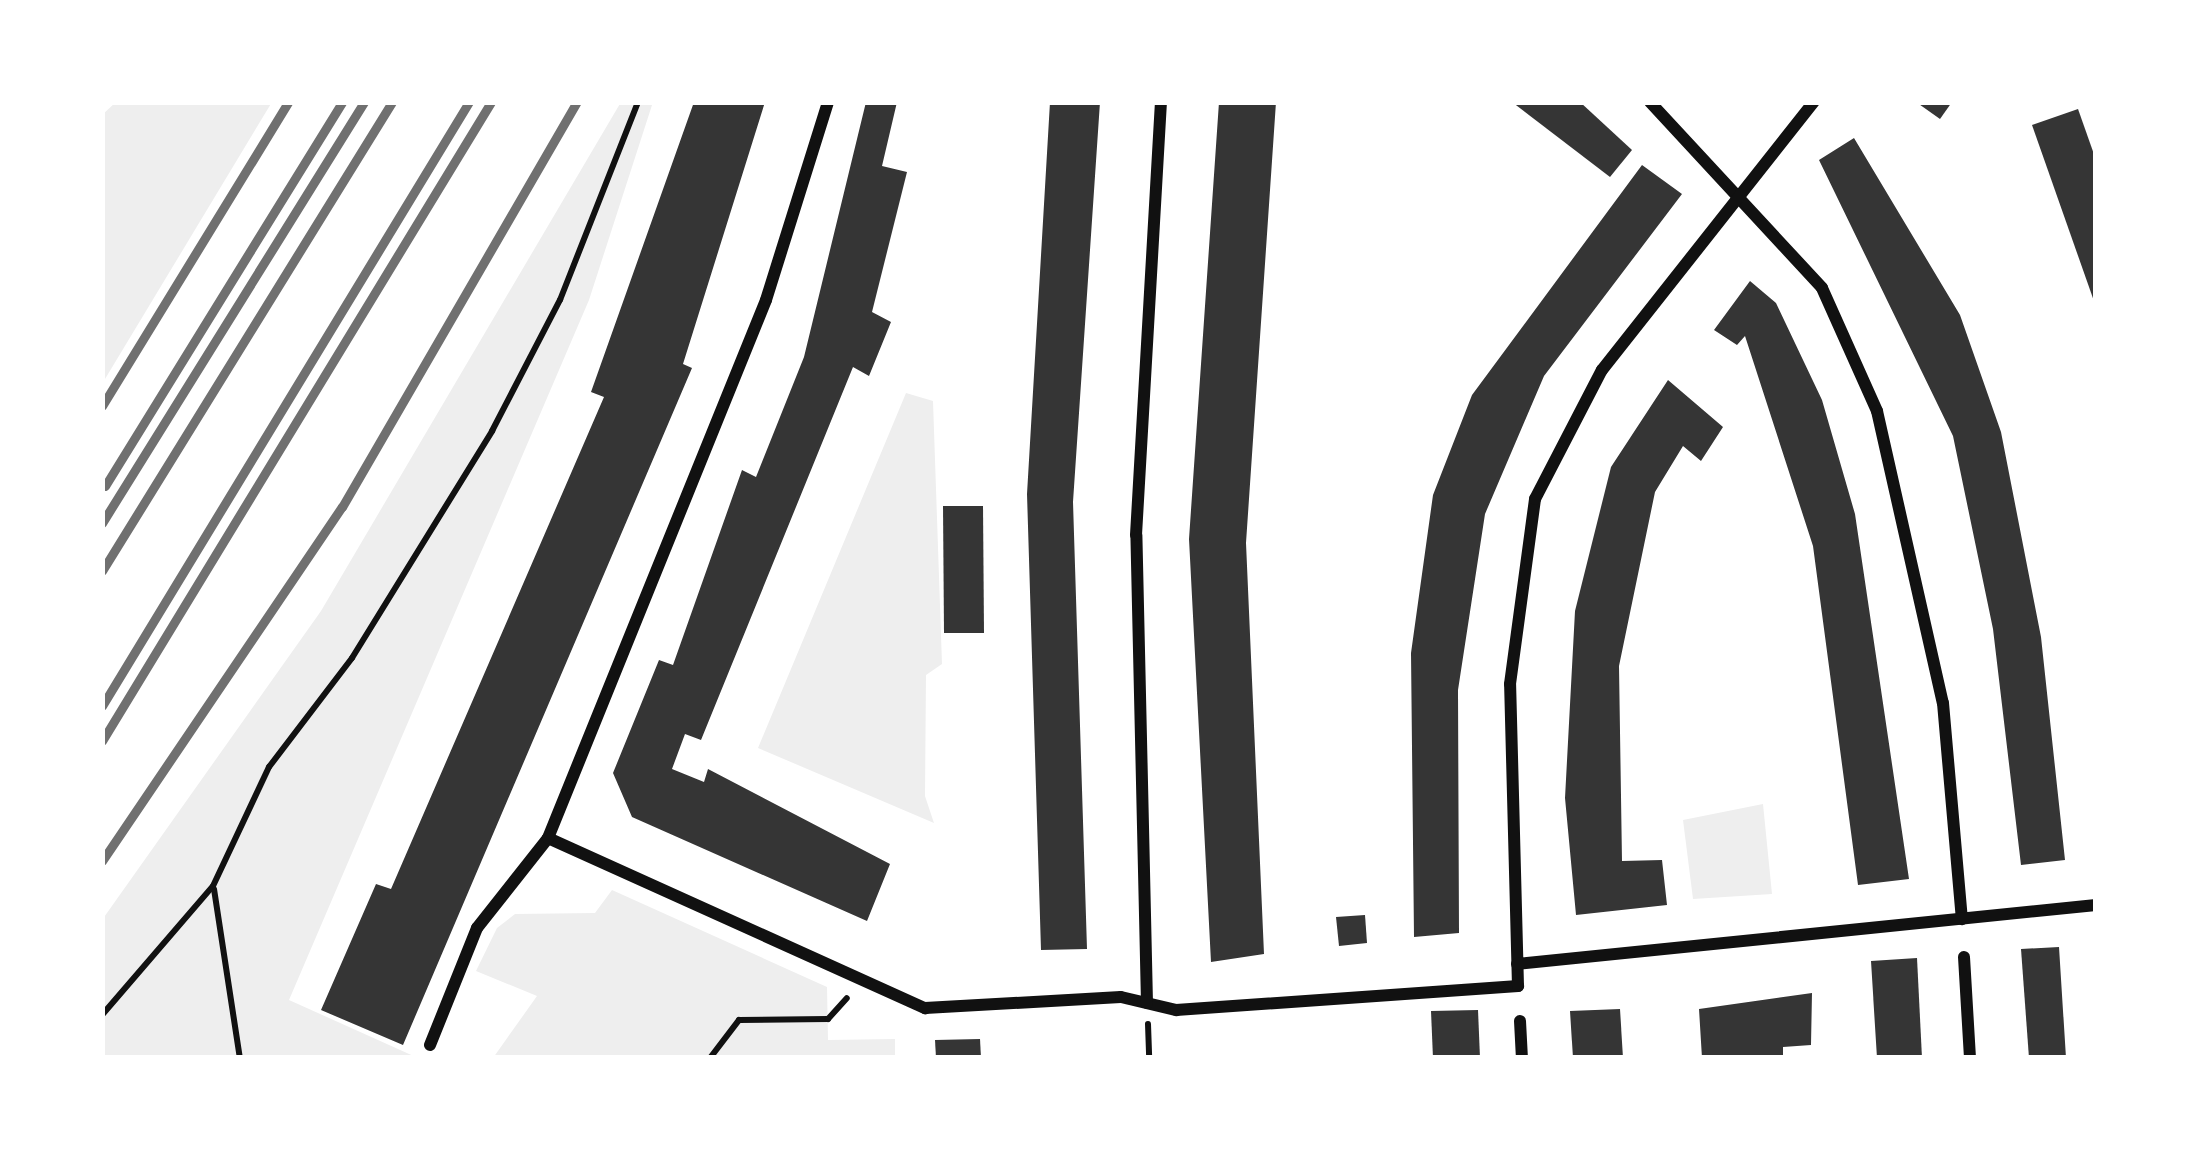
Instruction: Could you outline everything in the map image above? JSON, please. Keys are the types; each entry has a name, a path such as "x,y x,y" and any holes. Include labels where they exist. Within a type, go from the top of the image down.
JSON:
{"street":[{"path":"430,1046 477,928 548,838 766,300 828,102"},
{"path":"1148,1003 1136,535 1161,102"},
{"path":"1650,102 1822,288 1877,411 1943,703 1962,919"},
{"path":"548,838 925,1008 1148,1003 1176,1010 1518,986 1510,685 1535,499 1602,370 1814,102"},
{"path":"1517,964 2096,905"},
{"path":"1964,957 1970,1058"},
{"path":"1520,1021 1522,1058"}],"path":[{"path":"102,1015 213,886 269,767 352,658 492,431 560,300 638,102"},
{"path":"213,886 240,1058"},
{"path":"710,1058 739,1020 828,1019 861,981"}],"shaded area":[{"path":"116,102 272,102 102,384 102,115"},
{"path":"621,102 653,102 589,300 289,1000 418,1058 102,1058 102,920 321,611"},
{"path":"906,393 933,401 942,664 926,675 925,796 934,823 758,748"},
{"path":"1763,804 1772,894 1693,899 1683,820"},
{"path":"612,890 827,987 828,1040 895,1039 895,1058 493,1058 537,996 476,971 497,928 515,914 595,913"}],"building":[{"path":"694,102 765,102 683,364 692,368 403,1045 321,1010 376,884 391,889 604,397 591,392"},
{"path":"866,102 897,102 882,166 907,172 872,312 891,322 869,376 853,367 701,740 685,734 672,769 704,782 708,769 890,864 867,921 632,817 613,773 659,660 673,665 742,470 756,477 804,357"},
{"path":"1050,102 1100,102 1073,502 1087,949 1041,950 1027,494"},
{"path":"1219,102 1276,102 1246,543 1264,954 1211,962 1189,539"},
{"path":"1512,102 1580,102 1632,150 1610,177"},
{"path":"1916,102 1952,102 1940,119"},
{"path":"2078,109 2096,160 2095,304 2032,125"},
{"path":"1854,138 1960,315 2001,432 2041,637 2065,860 2021,865 1993,629 1953,436 1819,160"},
{"path":"1642,165 1682,194 1544,376 1485,514 1458,690 1459,933 1414,937 1411,653 1433,495 1472,395"},
{"path":"1750,281 1776,303 1822,400 1855,514 1909,879 1858,885 1813,546 1745,336 1737,345 1714,330"},
{"path":"1668,380 1723,427 1701,461 1683,446 1655,492 1619,666 1622,861 1662,860 1667,905 1576,915 1565,798 1575,611 1611,467"},
{"path":"943,506 983,506 984,633 944,633"},
{"path":"1365,915 1367,943 1339,946 1336,917"},
{"path":"2059,947 2066,1058 2029,1058 2021,949"},
{"path":"1917,958 1922,1058 1877,1058 1871,961"},
{"path":"1812,993 1811,1045 1783,1047 1783,1058 1702,1058 1699,1009"},
{"path":"1620,1009 1623,1058 1573,1058 1570,1011"},
{"path":"1478,1010 1480,1058 1433,1058 1431,1011"},
{"path":"980,1039 981,1058 936,1058 935,1040"}],"railway":[{"path":"102,406 288,102"},
{"path":"105,486 342,102"},
{"path":"102,523 364,102"},
{"path":"102,571 392,102"},
{"path":"102,706 469,102"},
{"path":"102,741 491,102"},
{"path":"102,861 342,507 577,102"}]}
